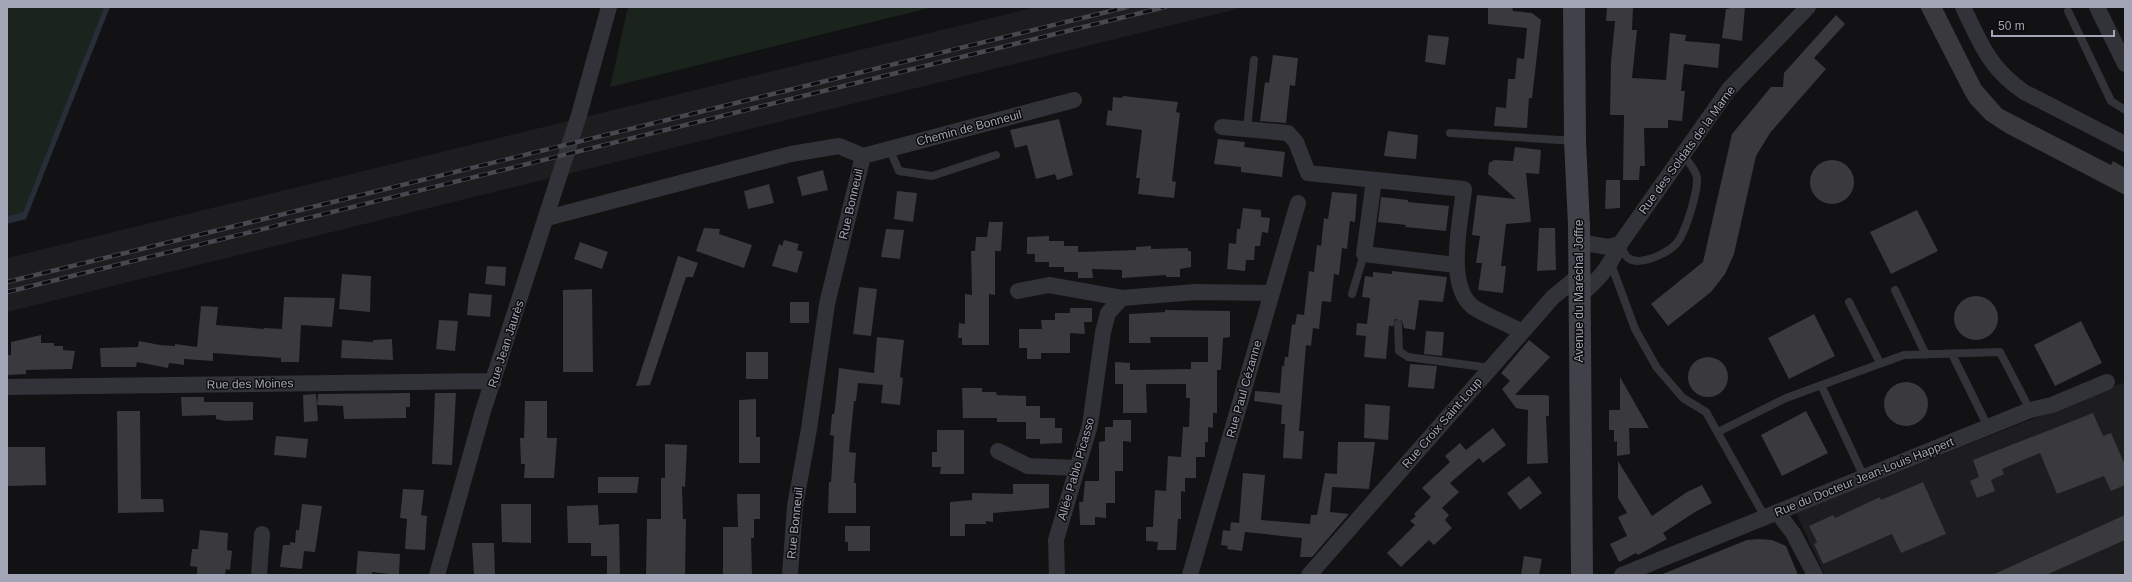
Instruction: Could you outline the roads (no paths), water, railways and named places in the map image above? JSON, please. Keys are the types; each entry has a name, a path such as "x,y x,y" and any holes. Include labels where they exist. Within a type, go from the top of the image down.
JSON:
{"main road":[{"name":"Avenue du Maréchal Joffre","path":"1574,7 1575,141 1580,285 1582,575"}],"street":[{"name":"Rue Jean Jaurès","path":"437,575 481,418 580,116 609,7"},
{"name":"Rue des Soldats de la Marne","path":"1580,285 1594,284 1611,264 1620,244 1729,89 1808,7"},
{"path":"1963,7 1989,59 2010,82 2024,92 2125,144"},
{"path":"2097,7 2125,64"},
{"name":"Chemin de Bonneuil","path":"863,156 1074,100"},
{"path":"1222,127 1288,133 1296,142 1308,173 1464,189 1456,265 1465,299 1474,307 1522,332"},
{"name":"Rue Bonneuil","path":"547,218 791,154 839,146 863,156 827,304 796,506 790,575"},
{"path":"1374,180 1364,254 1456,265"},
{"name":"Rue Paul Cézanne","path":"1190,575 1298,203"},
{"path":"1579,242 1608,247 1620,244"},
{"path":"1018,291 1049,285 1122,298 1195,292 1272,293"},
{"name":"Rue Croix Saint-Loup","path":"1309,575 1552,297 1580,285"},
{"name":"Allée Pablo Picasso","path":"1057,575 1056,540 1076,468 1090,425 1103,332 1108,313 1122,298"},
{"name":"Rue des Moines","path":"7,387 488,381 493,383"},
{"name":"Rue du Docteur Jean-Louis Happert","path":"1622,575 2030,410 2052,405 2107,382"},
{"path":"998,451 1028,466 1076,468"},
{"path":"1771,514 1794,532 1816,575"},
{"path":"259,575 262,534"}],"lane":[{"path":"2068,12 2111,101 2125,110"},
{"path":"1247,129 1254,60"},
{"path":"1450,133 1575,141"},
{"path":"889,148 899,171 932,176 996,155"},
{"path":"1620,244 1627,258 1638,262 1662,255 1679,241 1689,218 1697,178 1694,168 1683,155"},
{"path":"1352,294 1364,254"},
{"path":"1611,264 1635,329 1657,368 1683,398 1706,412 1771,514"},
{"path":"1895,290 1926,354"},
{"path":"1849,302 1880,363"},
{"path":"1398,324 1399,351 1408,357 1491,368"},
{"path":"1718,432 1786,398 1904,355 2000,352 2030,410"},
{"path":"1952,354 1988,427"},
{"path":"1821,385 1864,477"}],"railway":[{"path":"7,282 1127,7"},
{"path":"7,292 1165,7"}]}
